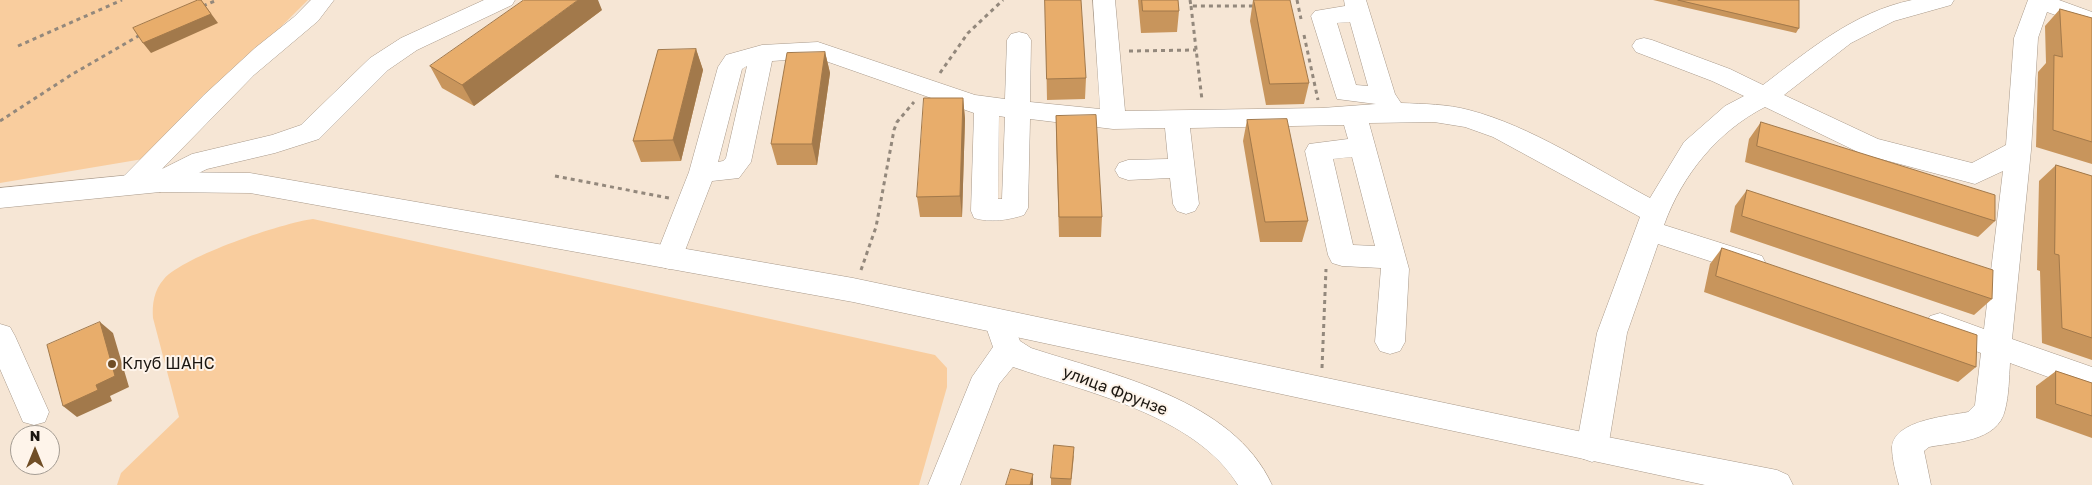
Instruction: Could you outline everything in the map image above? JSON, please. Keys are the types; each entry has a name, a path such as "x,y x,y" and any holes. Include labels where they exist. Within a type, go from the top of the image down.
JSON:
{"main road":[{"path":"132,184 212,101 264,53 314,12 323,0"},
{"path":"160,182 183,168 201,161 275,144 310,132 379,64 409,44 504,0"},
{"path":"1104,0 1113,120"},
{"path":"1592,448 1612,333 1652,222 1693,149 1734,112 1765,96 1843,37 1886,15 1943,0"},
{"path":"1915,485 1909,461 1908,445 1921,435 1977,424 1990,411 2018,150 2026,38 2039,1 2092,20"},
{"path":"1389,104 1357,6 1323,16 1346,93 1389,104 1467,118 1502,130 1652,222 1780,273"},
{"path":"987,106 984,211 1016,208 1019,40"},
{"path":"1644,46 1721,75 1871,147 1976,174 2018,150"},
{"path":"669,258 702,172 730,171 738,162 762,53 818,50 973,104 1113,120 1322,118 1354,114 1389,104"},
{"path":"1354,114 1395,269 1390,342"},
{"path":"1176,118 1186,204"},
{"path":"1364,147 1318,151 1342,255 1392,258"},
{"path":"1128,170 1182,168"},
{"path":"0,198 160,182 250,183 853,290 1592,448 1777,485"},
{"path":"1912,316 1996,344 2092,380"},
{"path":"944,485 987,377 1009,349 998,321"},
{"path":"0,336 34,412"},
{"name":"улица Фрунзе","path":"1009,349 1021,357 1152,402 1187,420 1217,438 1242,463 1256,485"}],"path":[{"path":"18,46 122,0"},
{"path":"200,7 217,0"},
{"path":"853,290 876,227 894,130 898,122 936,78 968,33 1003,0"},
{"path":"1190,0 1205,118"},
{"path":"1297,0 1302,24"},
{"path":"1191,6 1259,6"},
{"path":"1304,33 1322,118"},
{"path":"0,121 71,75 143,34"},
{"path":"1108,51 1196,50"},
{"path":"555,176 692,202"}],"shaded area":[{"path":"0,0 308,0 149,158 0,183"},
{"path":"313,219 935,355 947,368 947,387 919,485 117,485 121,473 179,417 153,318 154,297 161,283 175,270 191,260 212,251 279,227"}],"building":[{"path":"201,0 211,14 143,43 133,28"},
{"path":"524,0 578,0 462,85 430,66"},
{"path":"1045,0 1081,0 1086,78 1047,79"},
{"path":"1142,0 1178,0 1179,11 1143,11"},
{"path":"1254,0 1290,0 1309,83 1270,84"},
{"path":"1678,0 1799,0 1799,28"},
{"path":"2060,9 2092,18 2092,142 2053,130 2054,55 2062,57"},
{"path":"696,49 673,140 633,141 658,50"},
{"path":"825,52 812,144 771,144 787,53"},
{"path":"924,98 963,98 960,196 917,197"},
{"path":"1096,115 1102,217 1059,217 1056,116"},
{"path":"1287,119 1308,221 1265,222 1247,120"},
{"path":"1761,122 1995,195 1995,221 1757,146"},
{"path":"2056,165 2092,176 2092,338 2062,328 2059,255 2055,254"},
{"path":"1747,190 1993,270 1992,299 1742,216"},
{"path":"1722,248 1977,335 1976,367 1716,276"},
{"path":"100,322 115,376 96,385 98,390 63,406 47,345"},
{"path":"2056,371 2092,383 2092,416 2056,404"},
{"path":"1054,445 1074,447 1071,479 1051,478"},
{"path":"1011,469 1033,474 1030,485 1006,485"}],"place":[{"name":"Клуб ШАНС","path":"112,364"}]}
